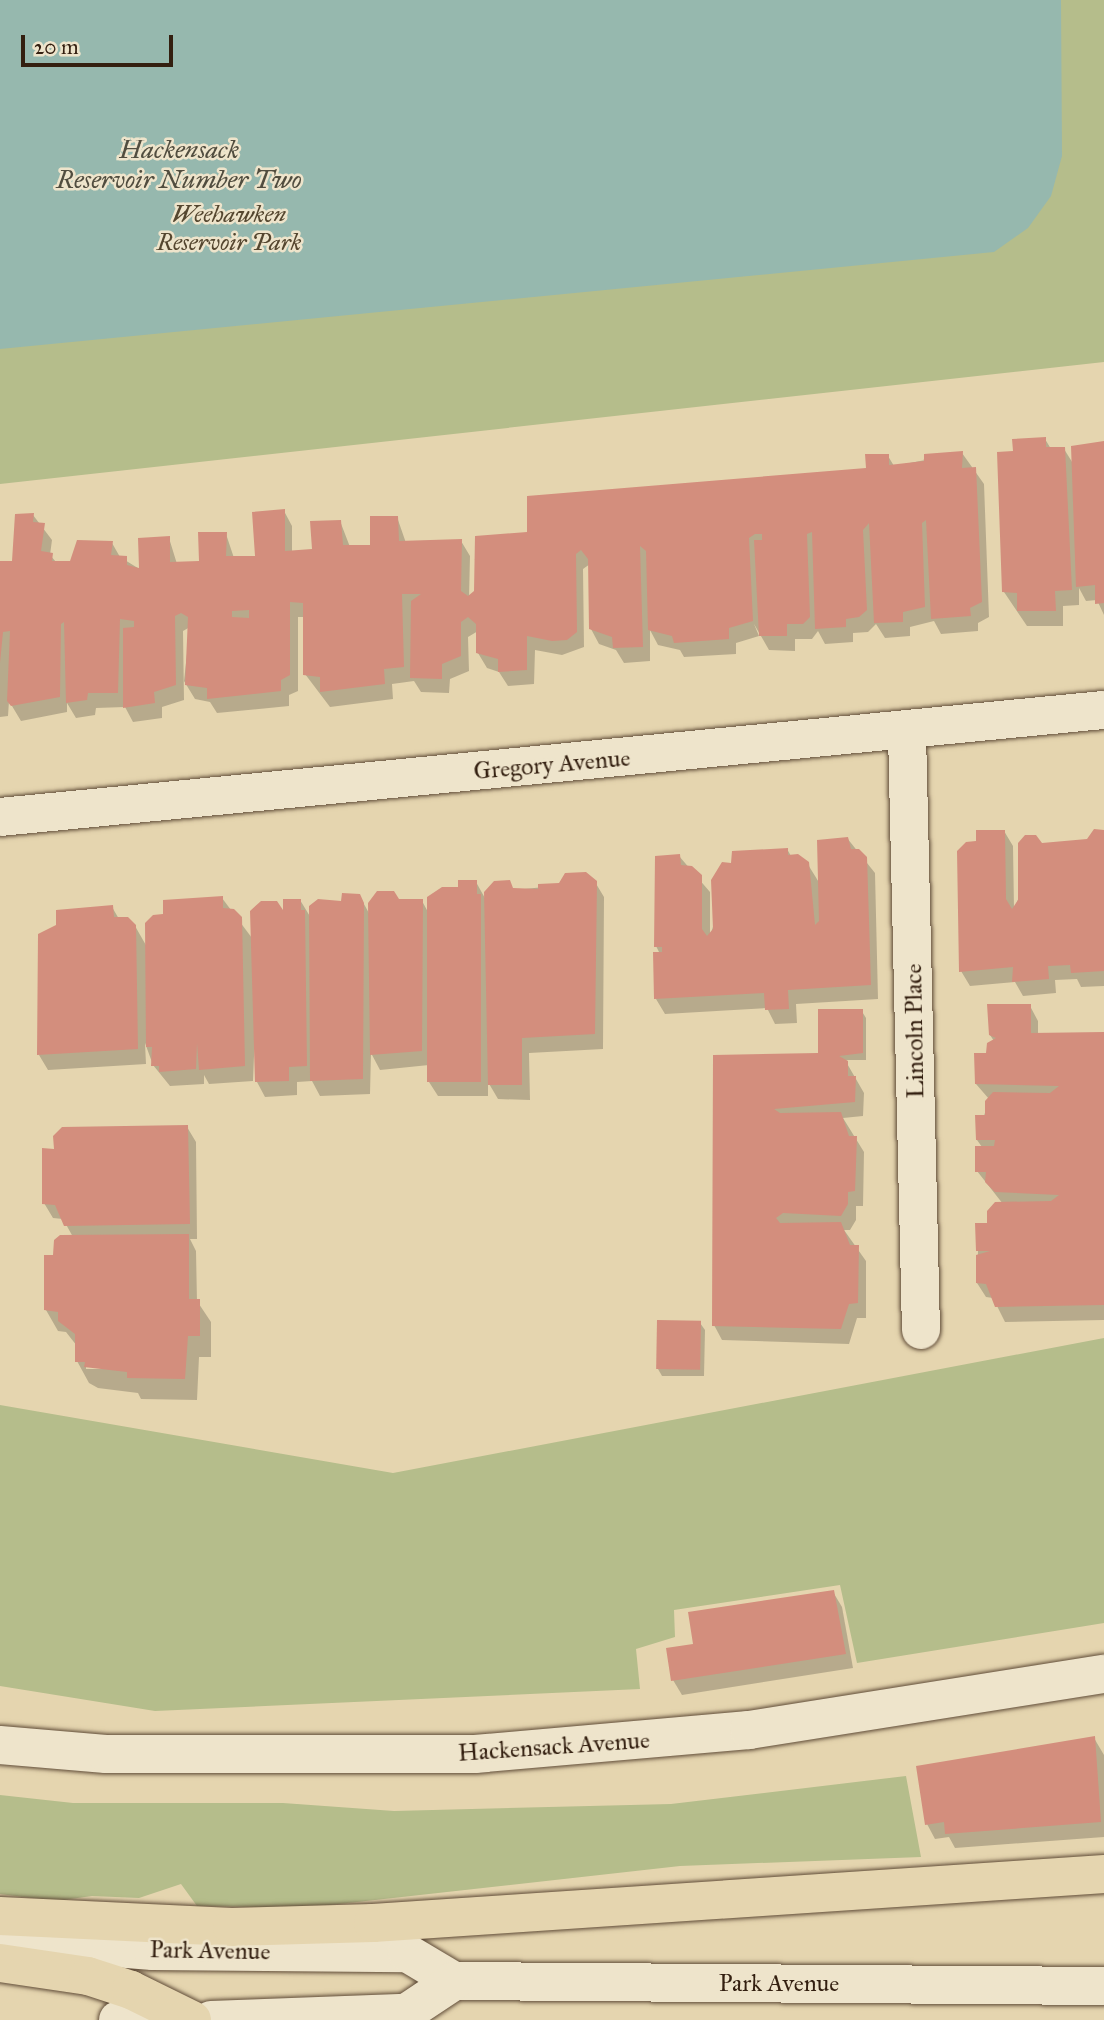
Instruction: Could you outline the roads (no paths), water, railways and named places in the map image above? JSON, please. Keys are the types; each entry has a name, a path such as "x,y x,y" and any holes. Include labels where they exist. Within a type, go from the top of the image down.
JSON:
{"highway":[{"path":"0,1916 232,1927 373,1923 1104,1874"},
{"path":"0,1963 88,1976 131,1990 191,2020"}],"main road":[{"name":"Gregory Avenue","path":"0,817 907,733 1104,710"},
{"name":"Lincoln Place","path":"907,733 921,1330"},
{"name":"Hackensack Avenue","path":"0,1745 106,1754 475,1754 749,1730 1104,1674"},
{"name":"Park Avenue","path":"0,1938 153,1951 407,1953 454,1981 1104,1986"},
{"path":"211,2020 406,2013 454,1981"},
{"path":"118,2020 150,2020"}],"water":[{"name":"Hackensack Reservoir Number Two","path":"0,0 1061,0 1062,156 1051,196 1028,228 994,252 0,349"}],"park label":[{"name":"Weehawken Reservoir Park","path":"229,229"}]}
